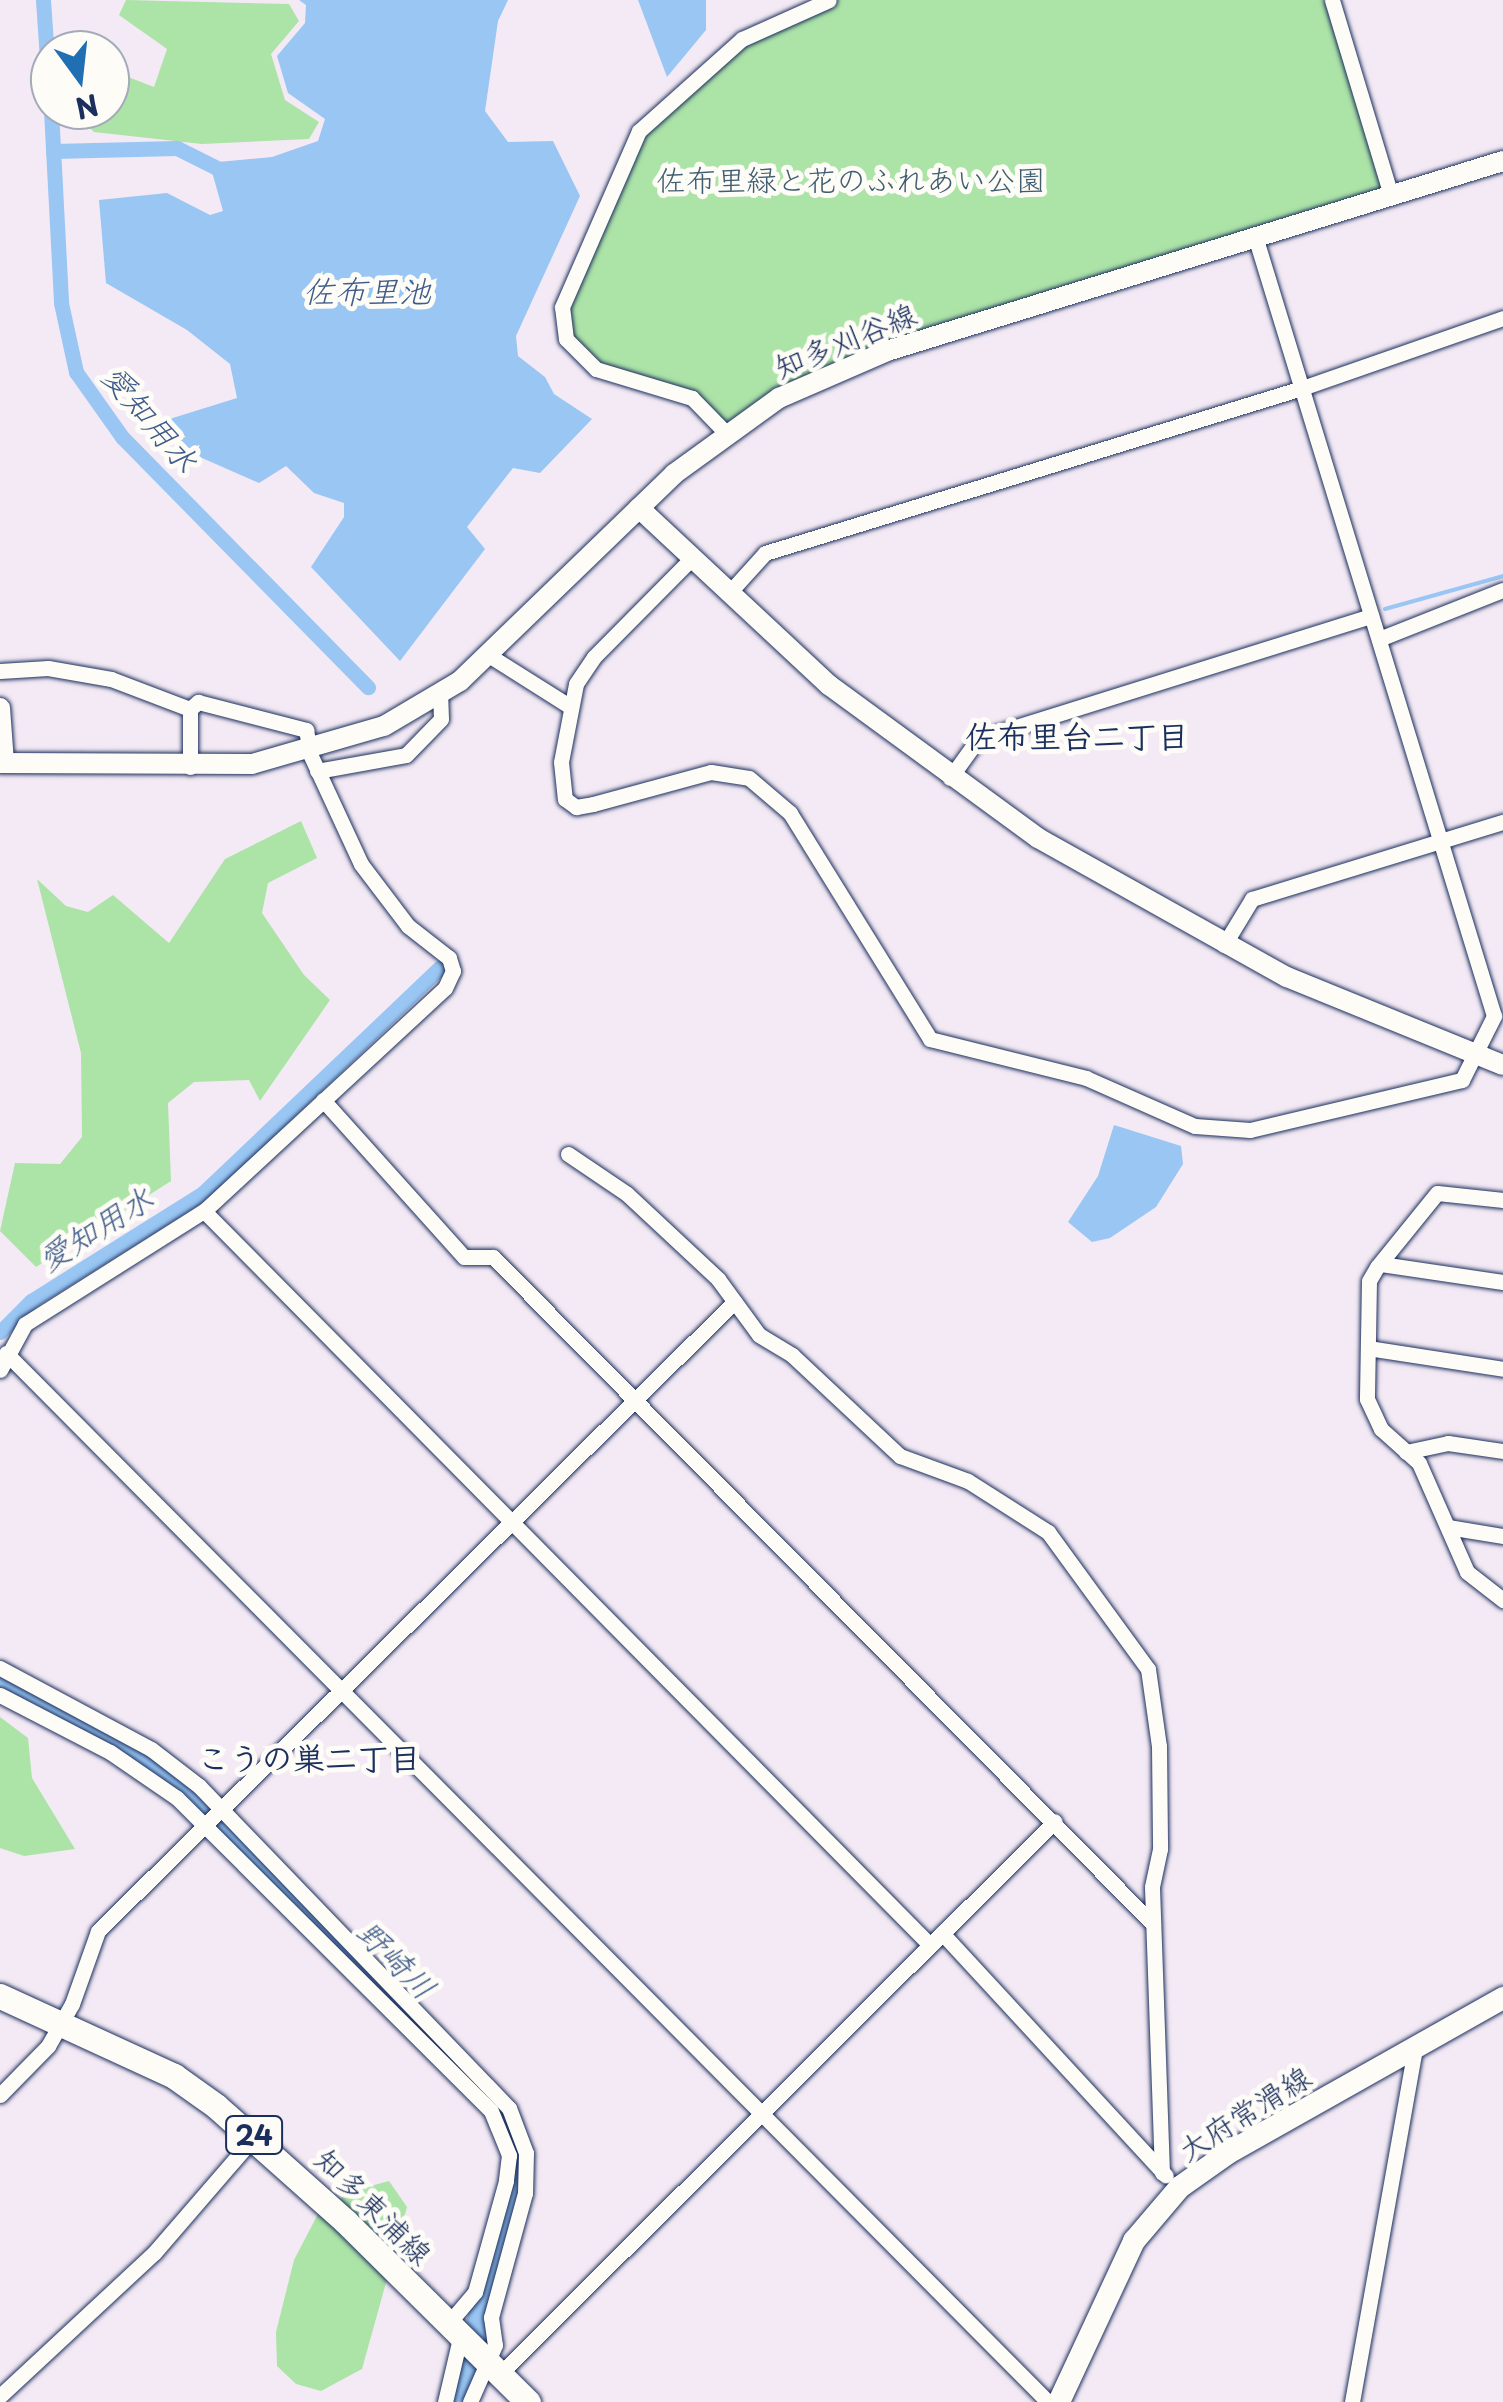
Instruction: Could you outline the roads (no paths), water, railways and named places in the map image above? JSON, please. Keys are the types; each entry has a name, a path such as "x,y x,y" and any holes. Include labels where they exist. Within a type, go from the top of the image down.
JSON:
{"main road":[{"name":"知多東浦線","path":"0,1996 62,2021 174,2076 256,2136 528,2402"},
{"name":"大府常滑線","path":"1059,2402 1134,2242 1171,2180 1228,2153 1503,1998"}],"street":[{"path":"726,433 692,398 596,369 566,340 562,308 639,130 742,39 829,0"},
{"path":"1332,0 1392,196"},
{"name":"知多刈谷線","path":"2,763 190,767 311,754 384,726 440,695 490,656 639,508 726,433 779,398 887,351 1503,161"},
{"path":"692,558 594,657 569,706 561,785 565,800 576,806 712,772 766,787 790,813 917,1026 943,1044 1086,1078 1227,1132 1462,1080 1480,1057 1494,1016 1255,236"},
{"path":"728,594 764,553 1302,388 1503,318"},
{"path":"639,508 830,685 950,778 1119,887 1224,945 1503,1065"},
{"path":"1379,639 1503,590"},
{"path":"950,778 978,739 1371,616"},
{"path":"490,656 569,706"},
{"path":"0,670 79,672 190,709"},
{"path":"311,754 406,755 441,719 440,695"},
{"path":"0,1370 6,1353 37,1314 204,1211 445,988 453,971 449,958 408,926 361,864 311,754 306,730 198,702 190,709 190,767"},
{"path":"0,708 2,763"},
{"path":"1224,945 1252,899 1503,822"},
{"path":"323,1100 464,1256 493,1257 1154,1924"},
{"path":"568,1154 627,1194 718,1278 759,1335 792,1355 900,1456 968,1481 1048,1532 1148,1669 1159,1746 1154,1924 1171,2180"},
{"path":"1503,1200 1431,1197 1369,1281 1368,1348 1372,1416 1419,1463 1468,1572 1503,1600"},
{"path":"204,1211 508,1521 936,1939 1171,2180"},
{"path":"1381,1264 1503,1282"},
{"path":"0,2095 62,2021 98,1932 508,1521 734,1302"},
{"path":"1368,1348 1503,1369"},
{"path":"6,1353 1048,2402"},
{"path":"1406,1452 1448,1443 1503,1451"},
{"path":"1448,1527 1503,1536"},
{"path":"0,1668 151,1749 220,1810 482,2074 520,2129 525,2193 491,2318 496,2345 472,2348"},
{"path":"0,1695 136,1767 205,1826 498,2125 508,2155 506,2181 475,2292 470,2402"},
{"path":"446,2402 472,2348 761,2112 1055,1821"},
{"path":"1352,2402 1415,2048"},
{"path":"0,2396 154,2253 256,2136"}],"water":[{"name":"佐布里池","path":"299,0 508,0 498,21 485,111 508,142 553,141 580,196 516,336 518,356 545,377 554,394 592,419 540,473 513,468 467,527 485,549 400,661 311,567 344,517 344,503 314,493 286,466 259,483 193,454 160,422 237,398 230,364 187,330 106,283 99,200 167,193 210,215 223,211 212,172 218,162 272,157 318,141 325,119 288,93 277,56 305,23 306,5"},
{"path":"638,0 706,0 706,30 667,77"},
{"path":"1114,1125 1181,1146 1183,1164 1156,1207 1110,1238 1092,1242 1068,1222 1098,1176"}],"waterway":[{"name":"愛知用水","path":"43,0 45,30"},
{"name":"愛知用水","path":"52,130 61,303 76,372 122,437 368,687"},
{"path":"53,151 177,148 233,176"},
{"path":"1385,609 1503,576"},
{"name":"愛知用水","path":"0,1332 31,1301 203,1193 440,967"},
{"name":"野崎川","path":"0,1683 140,1756 186,1791 422,2028"},
{"name":"野崎川","path":"457,2402 516,2183 519,2159 510,2123"}],"district":[{"name":"佐布里台二丁目","path":"1077,735"},
{"name":"こうの巣二丁目","path":"309,1757"}],"park label":[{"name":"佐布里緑と花のふれあい公園","path":"851,179"}]}
